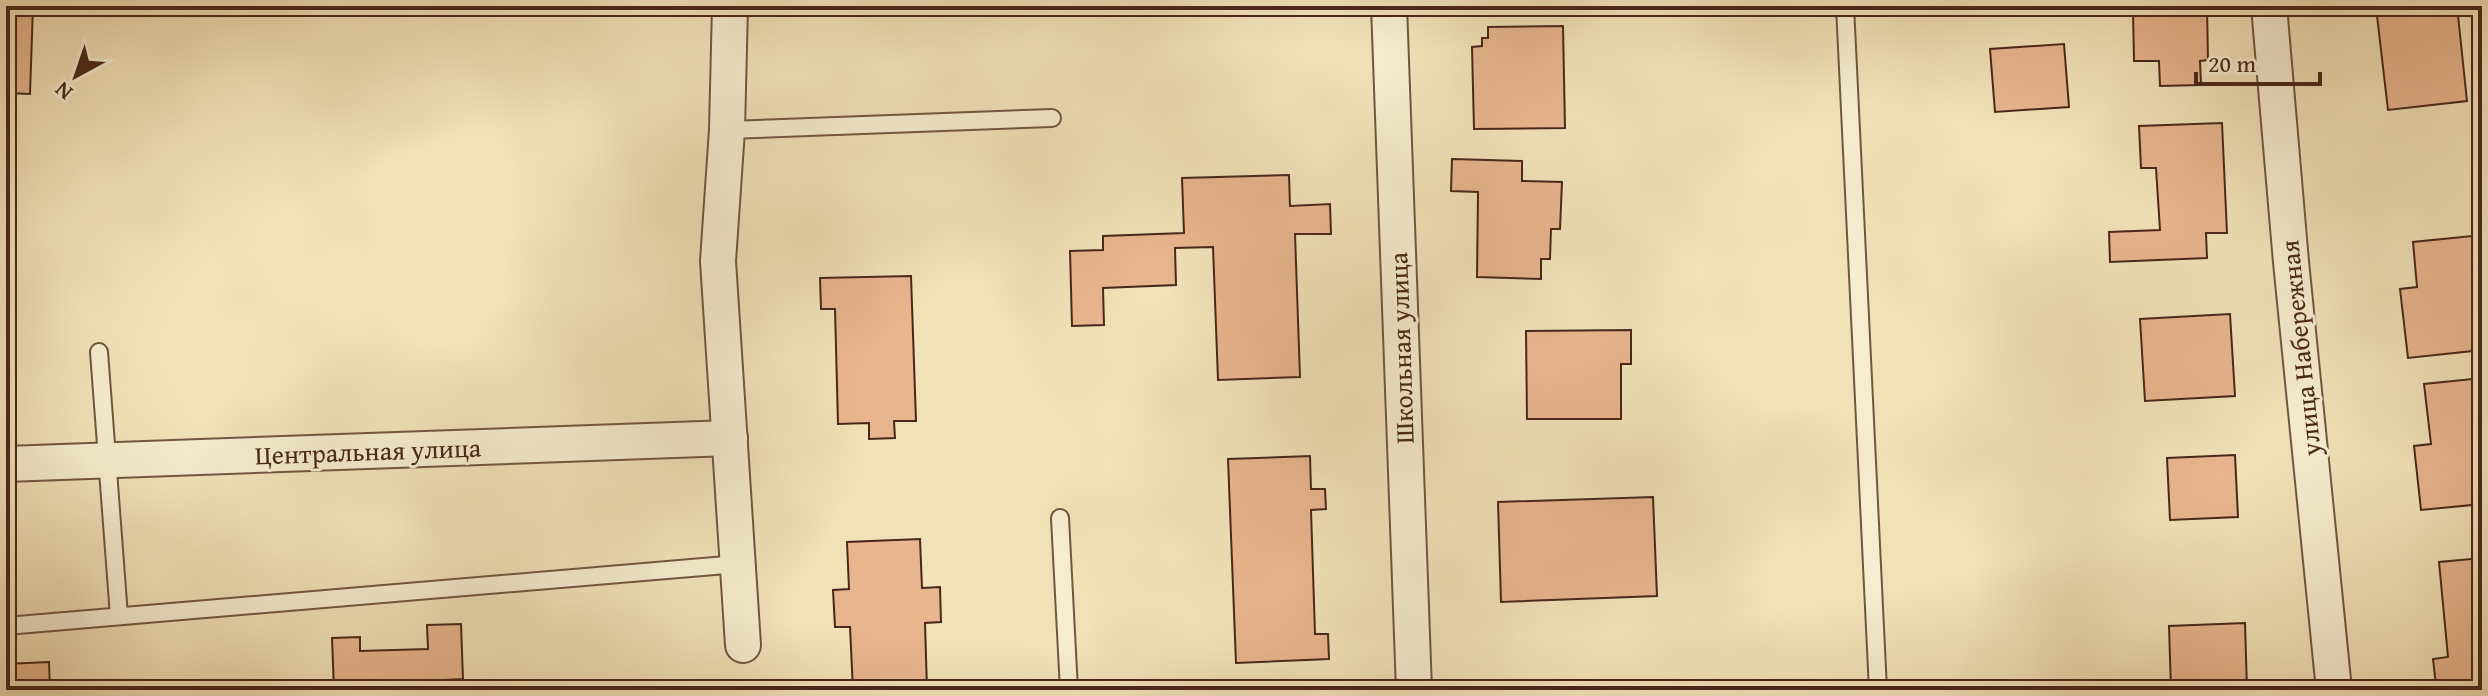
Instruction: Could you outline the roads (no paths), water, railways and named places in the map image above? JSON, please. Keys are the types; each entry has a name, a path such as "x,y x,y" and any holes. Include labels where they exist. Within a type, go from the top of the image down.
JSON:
{"street":[{"path":"730,6 727,130 718,261 743,645"},
{"name":"Школьная улица","path":"1389,6 1414,690"},
{"name":"улица Набережная","path":"2269,6 2334,690"},
{"name":"Центральная улица","path":"6,464 730,438"}],"lane":[{"path":"1845,6 1878,690"},
{"path":"727,130 1052,118"},
{"path":"99,352 119,616"},
{"path":"1060,518 1069,690"},
{"path":"6,626 738,564"}]}
